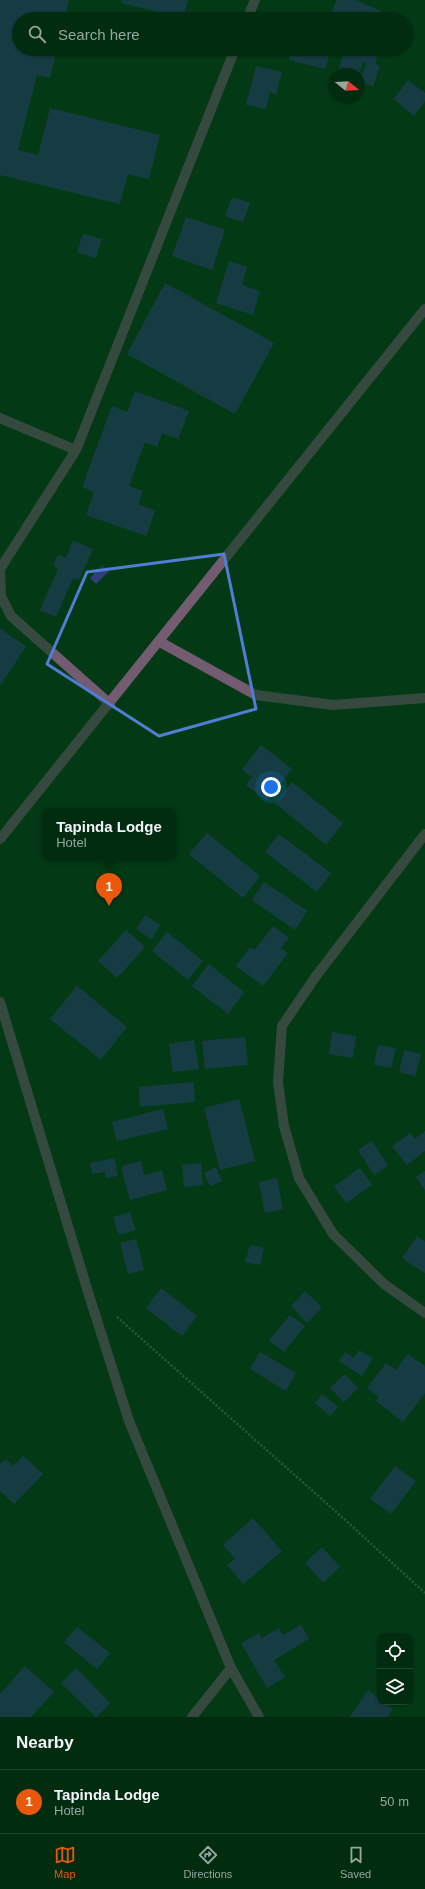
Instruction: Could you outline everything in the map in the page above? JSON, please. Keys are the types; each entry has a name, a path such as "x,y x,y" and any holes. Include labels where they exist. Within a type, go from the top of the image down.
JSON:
{"street":[{"path":"250,12 255,0"},
{"path":"110,704 11,616 1,596 0,569 76,450 232,56"},
{"path":"0,840 425,309"},
{"path":"0,418 76,450"},
{"path":"160,642 256,695 333,704 425,698"},
{"path":"425,834 316,976 282,1026 278,1082 284,1126 299,1178 333,1234 384,1284 425,1313"},
{"path":"0,1002 88,1292 129,1421 231,1668 259,1717"},
{"path":"192,1717 231,1668"}],"path":[{"path":"112,1313 343,1518 425,1593"}],"highlighted area":[{"path":"224,554 256,709 159,736 47,664 87,572"}],"building":[{"path":"0,0 69,0 66,12 12,12 12,56 55,56 50,78 37,75 18,150 38,155 50,108 160,135 149,179 128,174 120,204 0,175"},
{"path":"121,0 188,0 185,12 158,12 121,3"},
{"path":"337,0 356,0 383,12 331,12"},
{"path":"290,56 329,56 325,69 289,60"},
{"path":"343,56 377,56 375,64 380,66 373,86 365,83 364,68 366,63 363,62 361,68 339,68"},
{"path":"256,66 282,72 276,94 270,92 266,109 246,105"},
{"path":"408,80 425,93 425,101 414,116 394,99"},
{"path":"232,197 250,203 243,222 225,216"},
{"path":"186,217 225,230 212,270 172,256"},
{"path":"83,234 102,239 96,258 77,252"},
{"path":"229,261 247,267 242,285 260,291 253,315 216,303"},
{"path":"165,283 274,343 235,414 127,354"},
{"path":"135,391 189,411 178,439 162,433 157,447 145,442 129,486 143,491 138,504 155,511 146,536 86,515 94,492 82,487 112,406 127,412"},
{"path":"73,540 93,549 79,580 73,578 56,617 40,610 58,569 53,566 58,555 66,558"},
{"path":"102,565 109,571 96,584 90,578"},
{"path":"0,629 26,646 0,686"},
{"path":"261,745 292,769 267,801 246,785 252,777 242,770"},
{"path":"292,782 343,823 326,845 275,803"},
{"path":"207,833 260,876 243,898 189,854"},
{"path":"279,834 331,873 317,892 265,852"},
{"path":"264,882 307,911 295,930 252,900"},
{"path":"145,915 160,925 152,939 136,929"},
{"path":"273,926 289,938 281,948 288,953 263,986 236,966 250,947 255,950"},
{"path":"126,930 145,947 117,978 98,961"},
{"path":"167,932 203,961 188,980 152,951"},
{"path":"209,964 244,992 228,1014 192,986"},
{"path":"77,986 127,1027 101,1060 50,1019"},
{"path":"332,1032 356,1036 353,1058 329,1054"},
{"path":"245,1037 248,1065 205,1069 202,1041"},
{"path":"194,1040 199,1069 173,1072 169,1044"},
{"path":"378,1045 396,1048 391,1068 374,1065"},
{"path":"404,1050 421,1054 415,1076 399,1072"},
{"path":"194,1082 195,1102 140,1107 139,1087"},
{"path":"239,1099 255,1161 220,1170 204,1108"},
{"path":"163,1109 168,1129 117,1141 112,1122"},
{"path":"425,1131 425,1151 407,1165 392,1146 410,1133 415,1139"},
{"path":"372,1141 388,1166 374,1175 358,1150"},
{"path":"114,1158 118,1176 106,1178 105,1172 92,1174 90,1163"},
{"path":"141,1161 144,1175 162,1170 167,1190 130,1200 121,1166"},
{"path":"201,1163 203,1185 184,1187 182,1165"},
{"path":"216,1167 222,1181 210,1186 204,1173"},
{"path":"360,1168 372,1185 346,1203 334,1186"},
{"path":"425,1171 425,1190 416,1177"},
{"path":"277,1178 283,1209 265,1213 259,1182"},
{"path":"130,1212 136,1230 119,1235 113,1217"},
{"path":"417,1236 425,1242 425,1273 402,1258"},
{"path":"136,1239 144,1270 128,1274 120,1243"},
{"path":"250,1245 264,1248 260,1265 245,1262"},
{"path":"161,1288 197,1316 182,1336 146,1308"},
{"path":"305,1291 322,1307 307,1323 291,1306"},
{"path":"290,1315 305,1326 284,1352 269,1341"},
{"path":"359,1350 373,1358 362,1376 339,1361 345,1352 354,1358"},
{"path":"260,1352 296,1373 286,1391 250,1369"},
{"path":"408,1354 425,1366 425,1393 403,1422 376,1401 379,1397 367,1388 386,1363 396,1370"},
{"path":"345,1374 358,1388 344,1402 330,1388"},
{"path":"322,1394 338,1407 330,1416 315,1403"},
{"path":"23,1456 43,1474 14,1504 0,1491 0,1464 6,1459 13,1466"},
{"path":"395,1466 416,1481 391,1514 370,1499"},
{"path":"253,1518 282,1551 243,1584 227,1565 235,1559 223,1545"},
{"path":"322,1547 340,1567 323,1583 305,1563"},
{"path":"301,1625 309,1639 274,1660 285,1677 267,1688 241,1643 259,1633 262,1638 279,1628 283,1635"},
{"path":"77,1627 110,1653 97,1669 64,1642"},
{"path":"25,1666 54,1692 31,1717 0,1717 0,1694"},
{"path":"76,1668 110,1703 96,1717 61,1683"},
{"path":"368,1690 377,1697 377,1705 388,1705 393,1709 387,1717 350,1717"}],"place":[{"name":"Tapinda Lodge","path":"109,906"}]}
